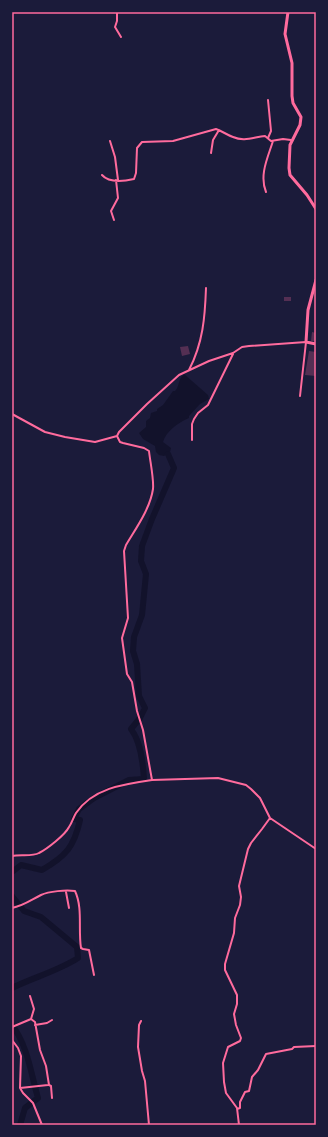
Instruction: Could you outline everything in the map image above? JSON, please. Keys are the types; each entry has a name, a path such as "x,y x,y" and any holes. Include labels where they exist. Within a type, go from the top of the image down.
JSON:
{"street":[{"path":"117,12 118,21 115,27 121,37"},
{"path":"288,12 285,34 292,63 292,96 301,117 300,125 291,140 288,152 289,168 290,175 316,209"},
{"path":"268,100 271,131 268,138"},
{"path":"102,175 108,180 132,180 136,177 137,148 140,143 173,141 216,129 232,137 241,139 265,136 273,141 283,139 291,140"},
{"path":"211,153 213,140 219,130"},
{"path":"110,141 115,157 118,198 111,211 114,220"},
{"path":"266,192 263,184 263,174 273,141"},
{"path":"300,396 308,310 316,280"},
{"path":"188,371 196,357 202,336 206,311 206,288"},
{"path":"12,414 45,432 72,439 95,442 117,436 126,425 179,375 210,361 249,346 306,342 316,344"},
{"path":"192,440 192,422 197,414 208,405 233,353"},
{"path":"117,436 118,440 123,444 144,448 149,451 153,483 151,497 146,510 124,551 128,618 122,638 127,674 132,682 152,780"},
{"path":"12,856 34,855 40,853 67,831 74,816 87,801 97,794 118,785 152,780 218,778 246,785 252,789 260,798 270,818 316,849"},
{"path":"239,1125 237,1109 227,1095 224,1082 223,1061 227,1049 230,1046 240,1042 241,1038 234,1014 237,1004 237,995 225,965 234,933 235,918 241,897 239,886 248,849 250,843 270,818"},
{"path":"14,908 46,893 56,891 75,891 79,906 81,948 89,950 94,975"},
{"path":"66,892 69,908"},
{"path":"30,996 34,1009 31,1019"},
{"path":"12,1027 17,1023 31,1019"},
{"path":"31,1019 35,1022 40,1050 46,1066 49,1085 51,1086 52,1098"},
{"path":"35,1025 47,1023 52,1020"},
{"path":"141,1021 139,1025 138,1047 145,1081 149,1125"},
{"path":"12,1040 21,1056 20,1088 33,1103 42,1125"},
{"path":"237,1109 240,1107 240,1102 245,1092 249,1090 252,1077 258,1070 266,1054 292,1049 295,1047 316,1046"},
{"path":"20,1088 49,1085"}],"shaded area":[{"path":"184,374 208,395 209,399 200,404 189,416 189,418 177,424 167,434 163,442 171,448 170,452 164,456 159,455 156,452 155,446 143,439 139,433 146,427 146,421 150,418 151,413 157,411 157,409 163,405 173,391 177,389 180,379"}],"building":[{"path":"284,297 291,297 291,301 284,301"},
{"path":"312,332 316,333 316,341 311,341"},
{"path":"188,346 190,354 182,356 180,347"},
{"path":"309,351 316,352 316,376 305,375"}],"waterway":[{"path":"12,872 21,865 42,870 57,860 72,844 80,820 74,819 79,809 94,798 129,780 144,779 139,746 131,729 140,718 145,708 139,696 137,664 133,651 134,637 142,615 146,574 141,561 142,546 174,468 168,454"},
{"path":"12,896 24,911 41,917 77,947 78,958 62,967 12,988"},
{"path":"12,1025 22,1042 38,1098 25,1108 20,1125"}]}
